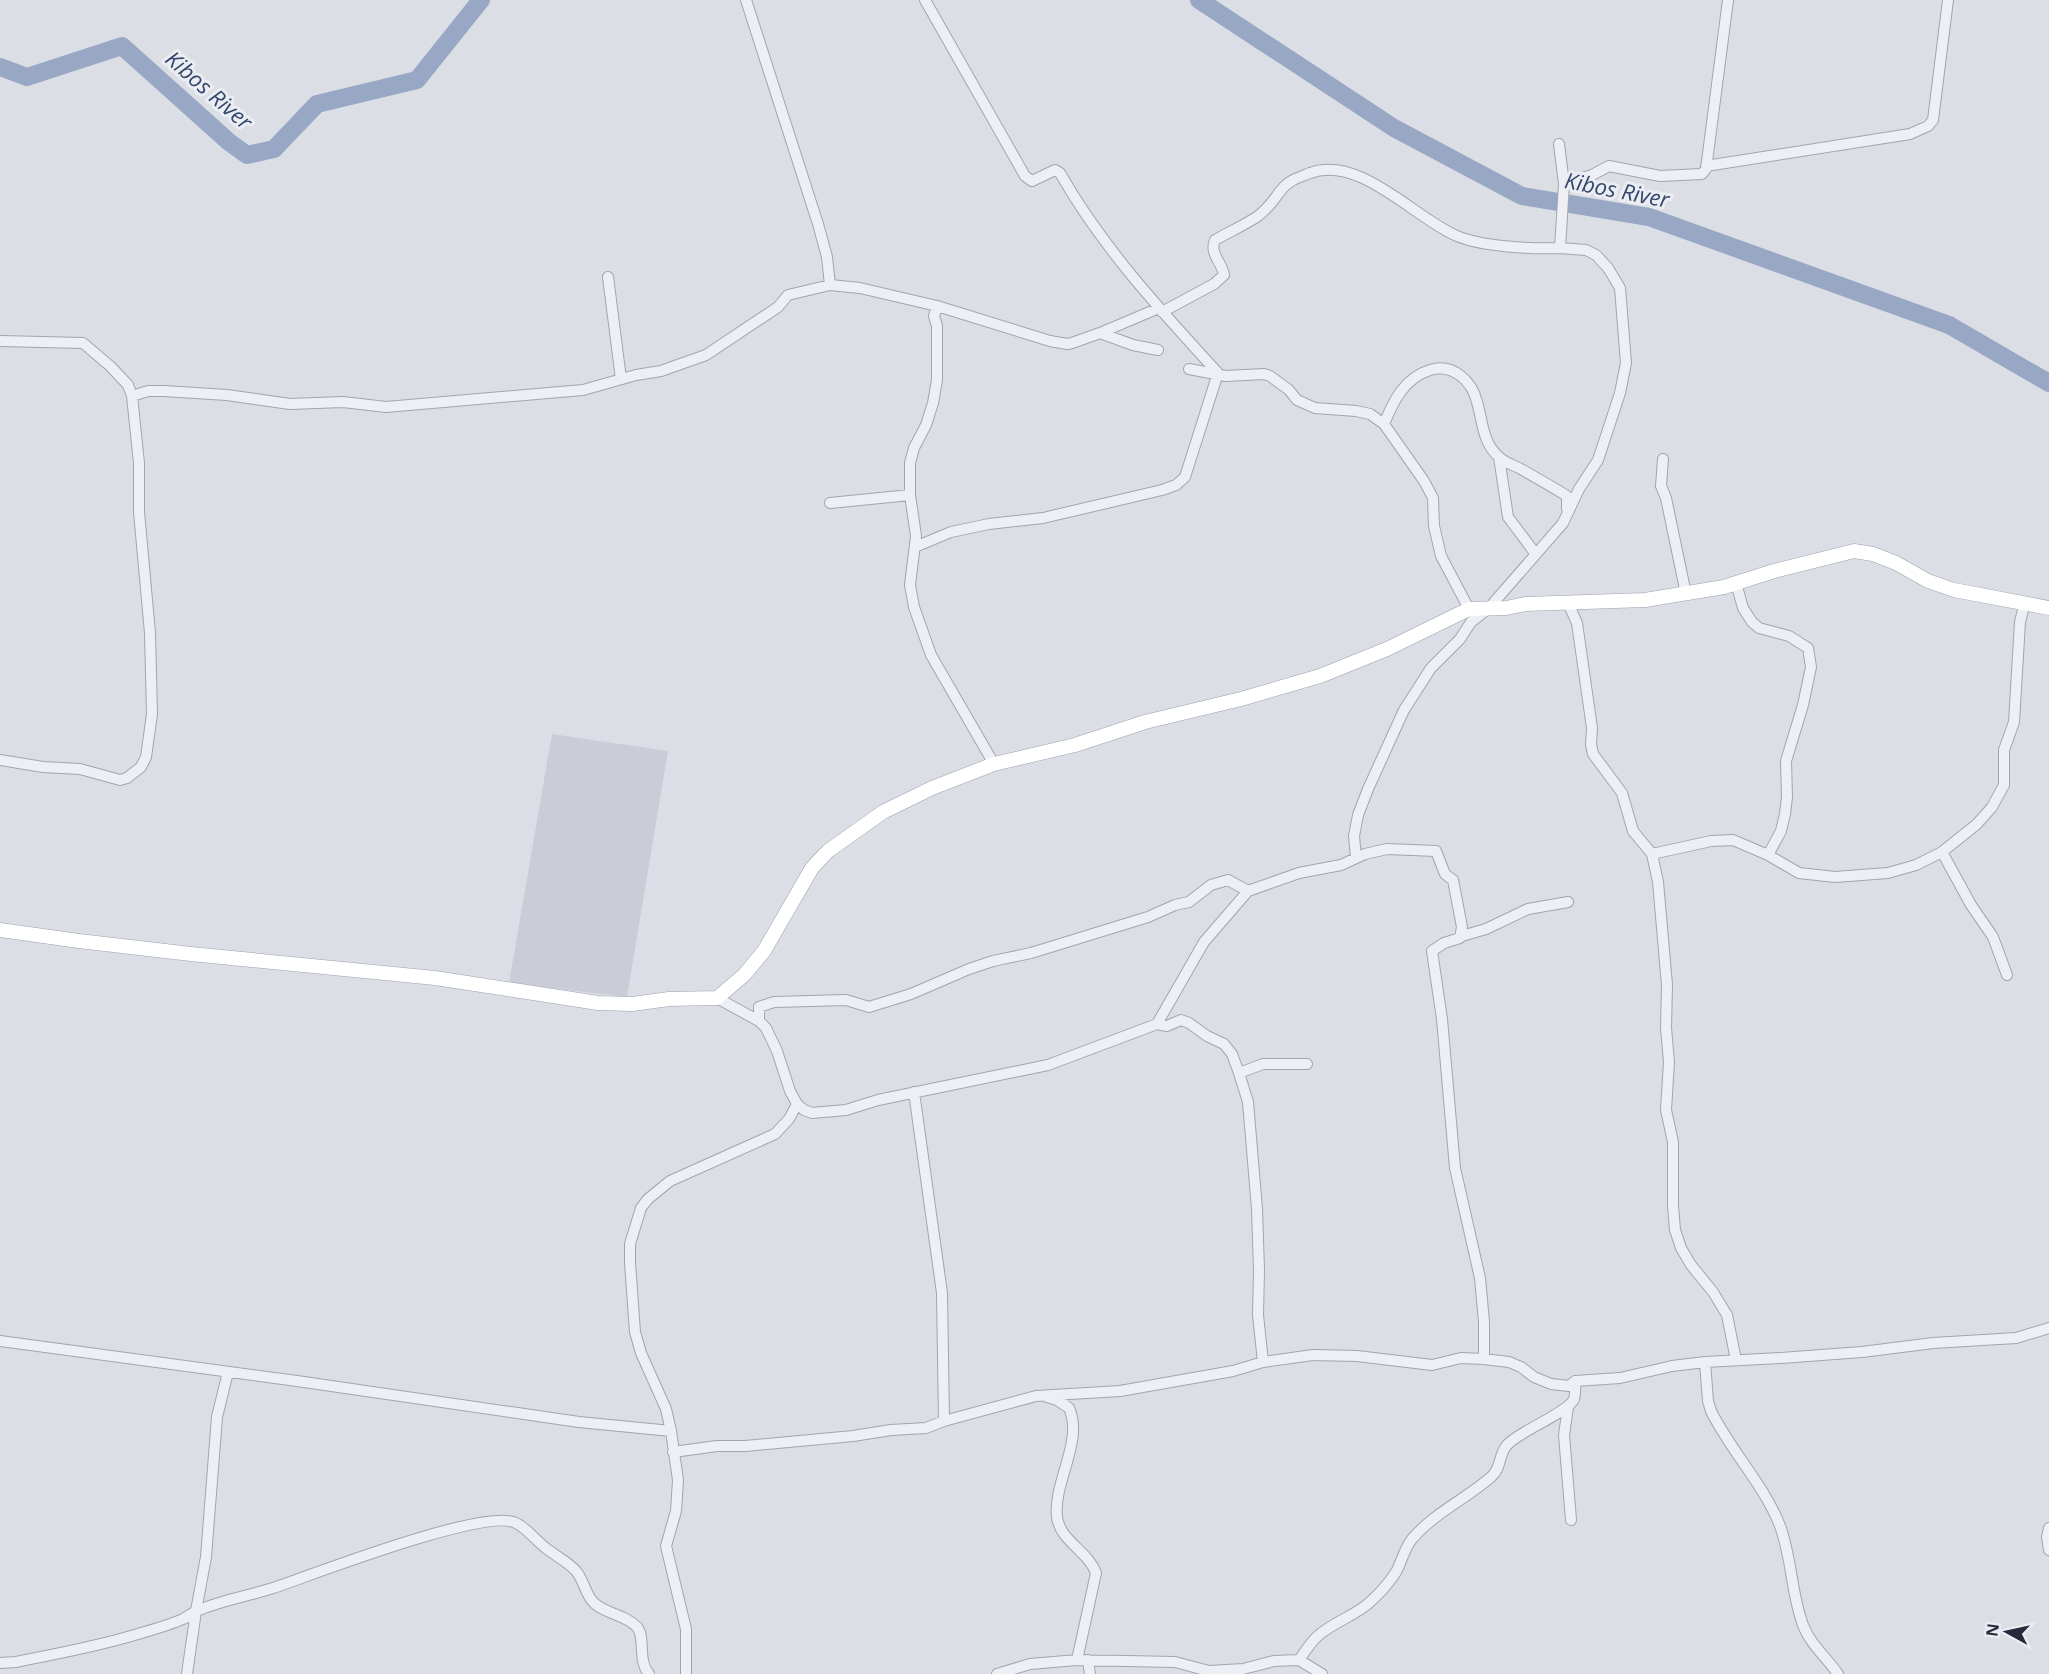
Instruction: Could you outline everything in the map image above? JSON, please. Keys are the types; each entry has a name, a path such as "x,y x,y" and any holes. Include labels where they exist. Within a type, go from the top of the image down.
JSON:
{"main road":[{"path":"0,930 158,950 435,978 598,1003 632,1004 669,999 717,998 744,975 764,951 812,868 828,851 883,812 932,788 994,764 1075,745 1145,722 1241,699 1320,675 1387,649 1469,609 1645,600 1686,594 1854,551 1873,554 1896,563 1928,581 1954,590 2049,608"}],"street":[{"path":"746,0 818,224 827,257 830,285"},
{"path":"925,0 1025,176 1032,181 1055,170 1060,173 1108,244 1161,310 1218,374"},
{"path":"1564,188 1609,166 1636,172 1677,176 1702,174 1706,165 1728,0"},
{"path":"1706,165 1910,134 1928,126 1933,120 1948,0"},
{"path":"1559,144 1564,188 1560,248"},
{"path":"132,396 164,391 227,395 290,404 343,402 386,407 583,390 661,371 706,355 778,307 788,295 830,285 860,288 937,306 1059,343 1072,343 1161,310 1214,284 1224,275 1213,251 1215,240 1258,216 1274,203 1290,181 1313,172 1330,170 1350,173 1366,180 1456,236 1477,242 1533,249 1586,250 1596,255 1608,268 1620,288 1626,363 1620,393 1598,460 1579,489 1567,516 1490,608 1471,622 1460,639 1431,668 1404,710 1368,789 1359,815 1354,836 1356,858"},
{"path":"608,277 621,379"},
{"path":"937,306 934,316 937,326 937,380 926,426 914,448 910,463 910,495 916,536 910,585 922,634 946,684 967,714 994,764"},
{"path":"1100,333 1132,345 1158,350"},
{"path":"0,341 83,343 120,375 128,385 132,396 139,463 139,512 151,664 152,714 146,757 135,774 120,780 80,769 43,767 0,760"},
{"path":"1189,369 1236,376 1264,374 1289,390 1297,400 1315,408 1370,414 1384,424 1424,481 1433,498 1434,526 1441,556 1469,609"},
{"path":"1384,424 1394,399 1402,388 1429,370 1448,369 1460,374 1471,387 1477,402 1487,442 1499,457 1567,496 1567,516"},
{"path":"915,547 951,532 989,524 1043,518 1176,485 1185,477 1218,374"},
{"path":"1499,457 1508,517 1536,554"},
{"path":"1663,459 1661,486 1666,498 1686,594"},
{"path":"830,503 910,495"},
{"path":"1736,583 1743,608 1752,622 1760,628 1789,636 1808,648 1811,667 1803,705 1786,761 1785,814 1780,831 1768,855"},
{"path":"1652,854 1722,839 1733,840 1768,855 1799,873 1835,877 1888,873 1916,865 1942,852 1977,824 1992,807 2004,785 2004,750 2014,722 2020,622 2025,602"},
{"path":"1568,603 1577,623 1592,728 1593,754 1622,794 1633,831 1652,854 1658,882 1667,985 1666,1028 1669,1062 1666,1110 1673,1142 1675,1230 1681,1248 1691,1265 1713,1292 1727,1315 1736,1360"},
{"path":"1157,1024 1204,942 1248,891 1299,873 1341,864 1365,854 1388,849 1436,851 1445,874 1453,880 1462,936"},
{"path":"1942,852 1971,905 1993,937 2007,975"},
{"path":"759,1021 759,1006 774,1002 846,1000 868,1007 879,1004 911,994 985,964 1031,953 1148,917 1175,905 1189,902 1211,885 1228,880 1248,891"},
{"path":"1484,1359 1484,1322 1480,1278 1455,1168 1442,1019 1432,951 1444,943 1486,929 1528,909 1568,902"},
{"path":"717,998 759,1021 766,1028 773,1040 790,1091 797,1104 812,1113 846,1110 878,1100 1048,1065 1157,1024 1167,1026 1181,1020 1224,1044 1232,1054 1248,1102 1257,1209 1258,1315 1263,1362"},
{"path":"1239,1073 1263,1064 1307,1064"},
{"path":"914,1092 942,1293 944,1421"},
{"path":"686,1674 686,1629 666,1546 676,1512 678,1480 666,1408 641,1353 635,1332 630,1244 637,1218 648,1199 670,1181 775,1134 789,1119 797,1104"},
{"path":"673,1452 717,1446 745,1446 926,1428 944,1421 1041,1396 1120,1391 1233,1371 1263,1362 1332,1354 1432,1365 1461,1358 1509,1362 1551,1384 1569,1386 1575,1381 1620,1378 1671,1366 2016,1338 2049,1328"},
{"path":"0,1341 579,1422 671,1431"},
{"path":"1705,1362 1711,1411 1770,1504 1780,1527 1792,1586 1804,1627 1810,1639 1838,1674"},
{"path":"187,1674 206,1557 214,1439 228,1372"},
{"path":"1299,1660 1318,1635 1366,1606 1379,1593 1396,1572 1403,1553 1412,1539 1455,1502 1492,1477 1499,1469 1502,1453 1507,1445 1546,1418 1568,1407 1575,1394 1575,1381"},
{"path":"1041,1396 1063,1404 1069,1408 1072,1415 1074,1427 1057,1501 1057,1518 1060,1530 1083,1553 1094,1567 1096,1574 1083,1660 1090,1674"},
{"path":"1568,1407 1564,1435 1571,1520"},
{"path":"0,1663 16,1662 131,1636 183,1618 196,1611 303,1578 399,1544 450,1529 502,1519 514,1522 529,1532 577,1572 586,1593 597,1605 637,1627 640,1633 642,1660 649,1674"},
{"path":"2049,1528 2047,1537 2049,1550"},
{"path":"997,1674 1030,1664 1083,1660 1175,1662 1209,1671 1243,1669 1274,1661 1299,1660 1322,1674"}],"shaded area":[{"path":"552,734 668,751 627,997 509,983"}],"waterway":[{"name":"Kibos River","path":"0,67 27,77 122,46 229,142 247,155 274,149 317,104 417,80 481,0"},
{"name":"Kibos River","path":"1199,0 1394,128 1522,196 1649,217 1949,325 2049,383"}]}
